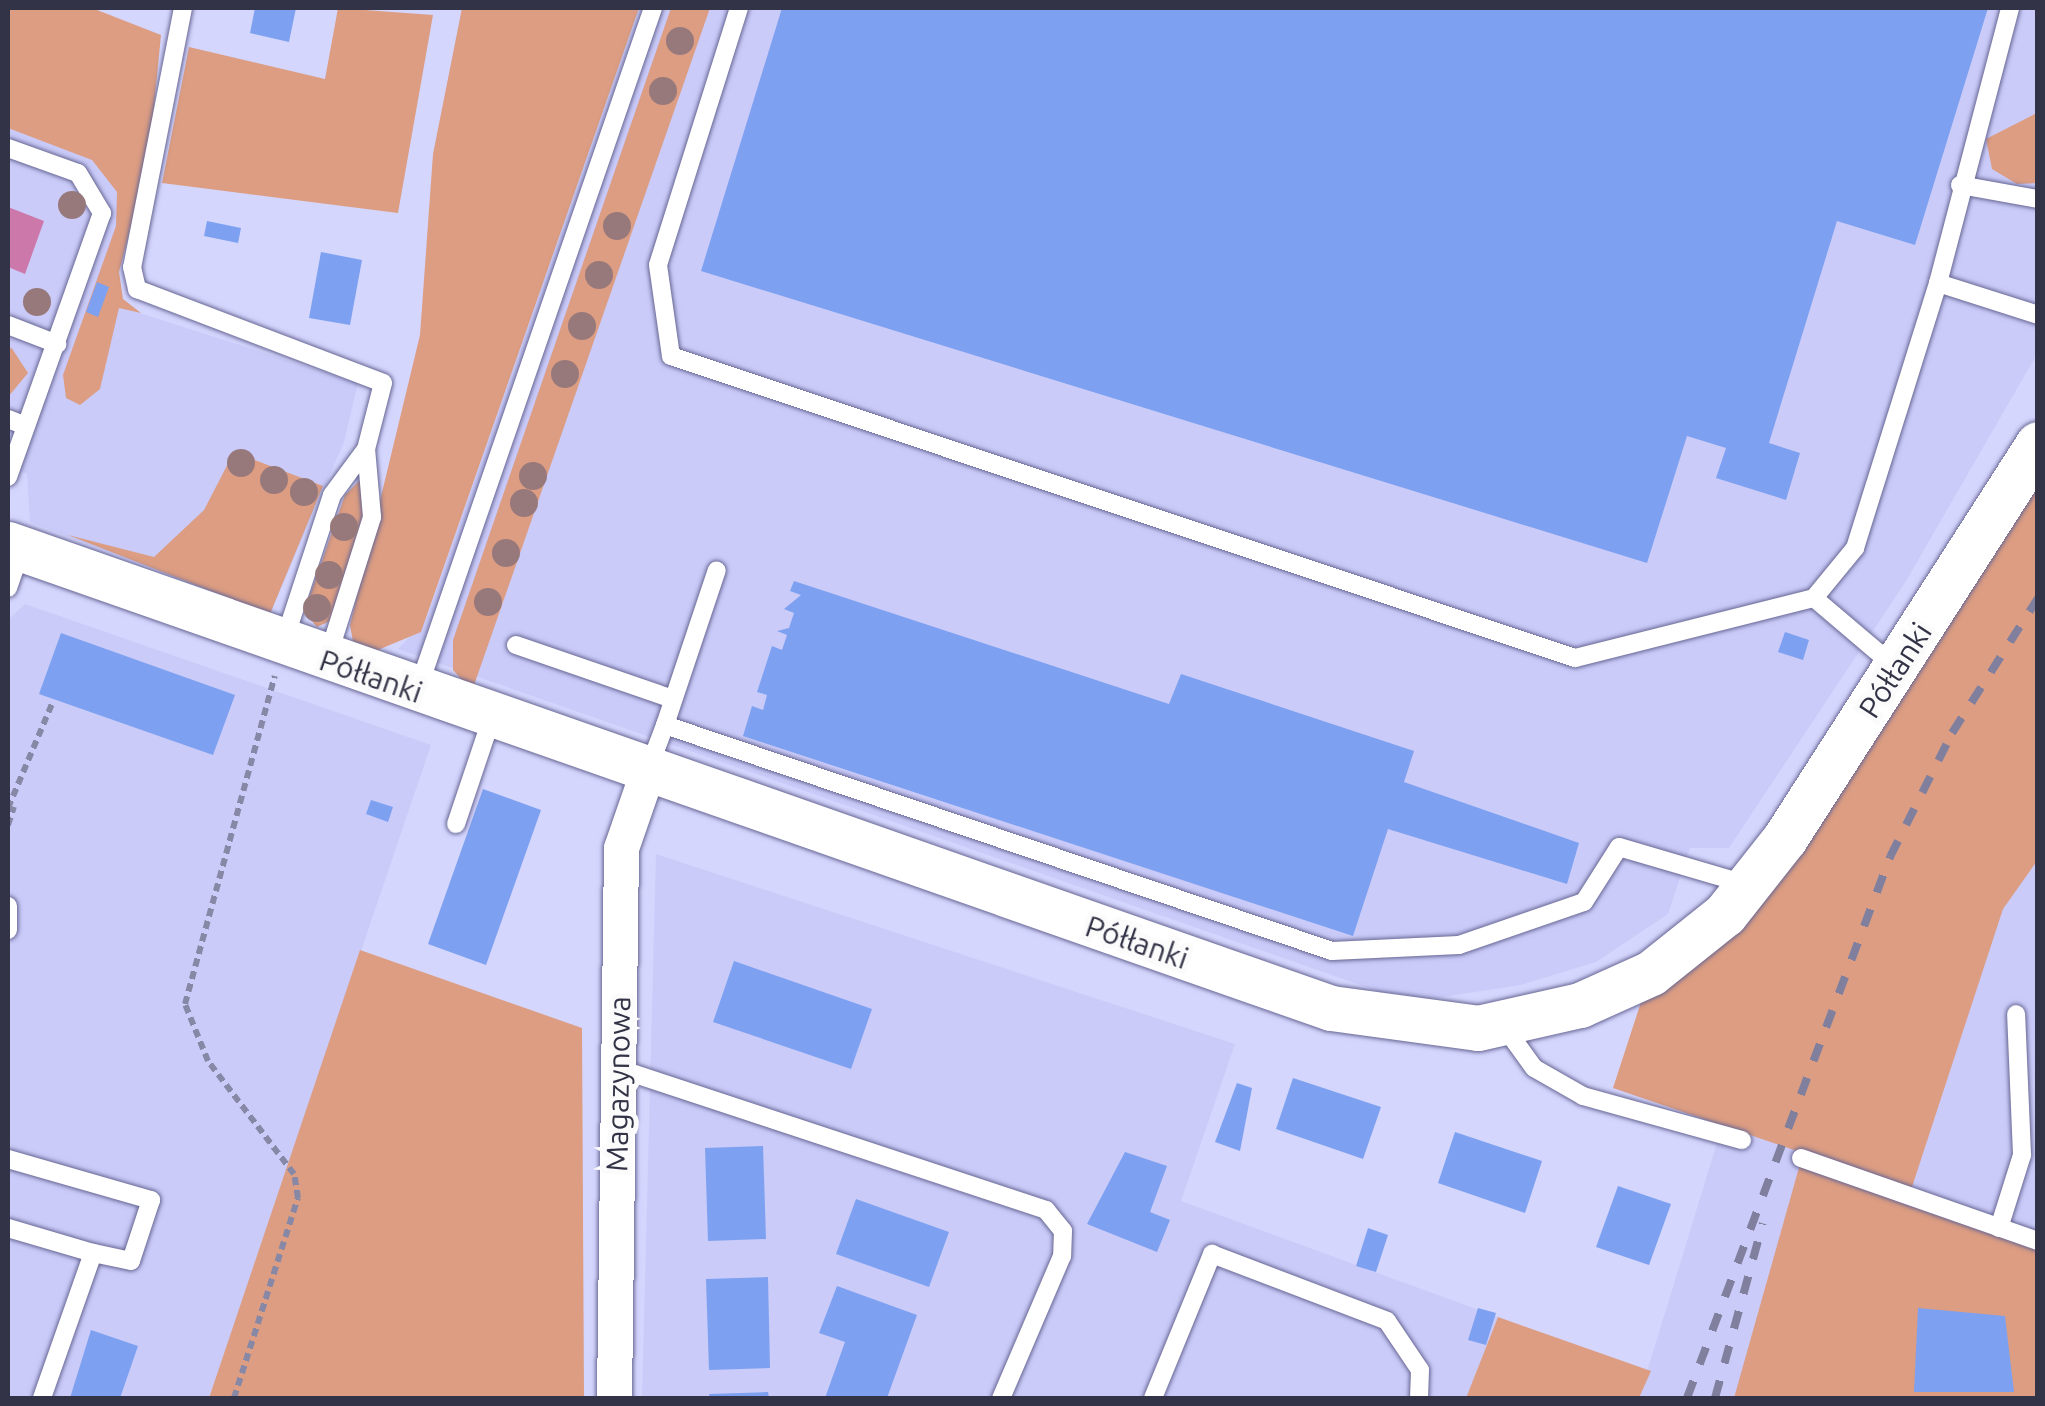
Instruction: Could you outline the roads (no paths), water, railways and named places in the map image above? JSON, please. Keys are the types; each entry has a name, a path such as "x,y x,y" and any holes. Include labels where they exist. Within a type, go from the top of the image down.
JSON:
{"street":[{"name":"Półłanki","path":"12,560 418,691 1331,1008 1408,1026 1503,1024 1651,974 1750,886 1897,668 2038,444"},
{"name":"Magazynowa","path":"614,1398 621,848 647,773"}],"lane":[{"path":"183,8 133,281 152,300 384,383 366,449 372,516 326,661"},
{"path":"418,691 653,8"},
{"path":"739,8 658,265 671,356 1574,658 1814,598 1855,548 1938,283 1960,185 2010,8"},
{"path":"8,148 78,173 101,203 57,344 8,477"},
{"path":"1960,185 2038,199"},
{"path":"1938,283 2038,315"},
{"path":"8,326 57,344"},
{"path":"8,419 26,426"},
{"path":"284,646 332,494 366,449"},
{"path":"647,773 717,570"},
{"path":"1814,598 1897,668"},
{"path":"516,645 673,699"},
{"path":"456,824 492,717"},
{"path":"665,725 1332,950 1459,945 1584,902 1619,847 1750,886"},
{"path":"8,906 8,930"},
{"path":"1999,1228 2022,1156 2016,1014"},
{"path":"1503,1024 1534,1068 1583,1096 1742,1140"},
{"path":"618,1068 1046,1210 1063,1231 1062,1256 1002,1398"},
{"path":"1801,1158 2038,1242"},
{"path":"8,1159 151,1200 131,1261 8,1228"},
{"path":"42,1398 93,1253"},
{"path":"1153,1398 1212,1254 1387,1321 1420,1370 1419,1398"}],"railway":[{"path":"1687,1398 1890,857 1952,733 2038,598"},
{"path":"1715,1398 1763,1223"}]}
